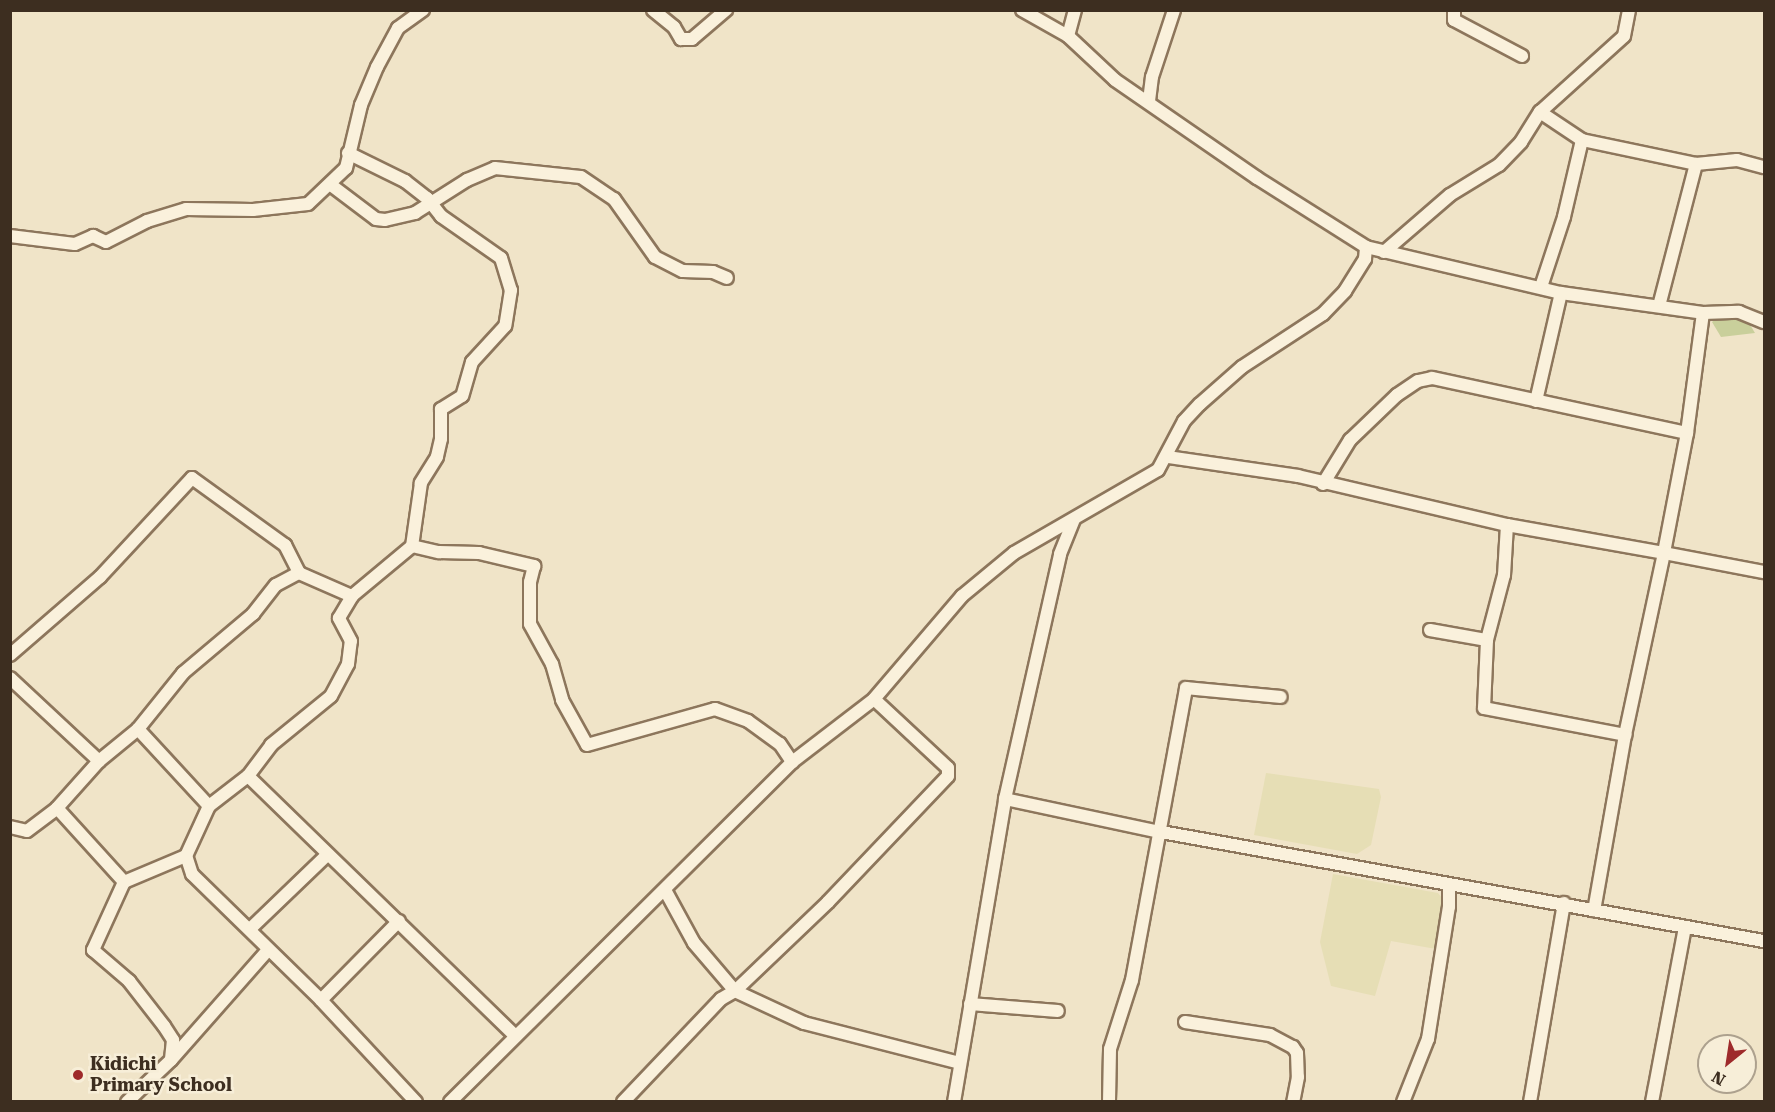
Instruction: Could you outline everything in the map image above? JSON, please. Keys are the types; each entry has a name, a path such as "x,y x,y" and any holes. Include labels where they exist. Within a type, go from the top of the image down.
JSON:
{"street":[{"path":"10,236 75,244 93,237 106,242 147,221 186,209 253,210 308,204 331,185 346,168 361,105 377,67 398,28 423,10"},
{"path":"653,10 674,27 681,39 692,39 726,10"},
{"path":"1022,10 1068,36 1115,80 1149,101 1257,178 1366,247 1560,293 1702,313 1739,312 1764,322"},
{"path":"1068,36 1075,10"},
{"path":"1149,101 1152,77 1174,10"},
{"path":"1454,10 1454,20 1522,56"},
{"path":"1384,252 1450,195 1499,165 1521,142 1540,112 1624,36 1629,10"},
{"path":"1540,112 1582,140 1696,164 1737,160 1764,167"},
{"path":"1541,287 1564,217 1582,140"},
{"path":"171,1060 173,1040 164,1026 129,981 93,950 124,882 186,856 209,806 248,776 271,745 331,696 348,664 351,641 339,618 352,596 412,546 421,483 437,457 441,439 441,409 462,396 472,362 505,326 511,290 501,258 429,205 427,198 405,181 348,153"},
{"path":"1659,306 1696,164"},
{"path":"331,185 376,219 396,218 429,205 467,180 495,168 581,177 614,199 655,257 683,271 713,272 727,278"},
{"path":"450,1101 514,1035 665,890 792,762 874,699 962,596 1014,553 1158,470 1168,457 1184,421 1200,404 1242,367 1323,314 1345,291 1365,259 1366,247"},
{"path":"1536,401 1560,293"},
{"path":"1594,910 1625,735 1687,433 1702,313"},
{"path":"1323,484 1350,440 1418,381 1432,378 1687,433"},
{"path":"1168,457 1298,476 1323,484 1507,525 1764,572"},
{"path":"10,655 100,577 192,478 285,545 299,573 352,596"},
{"path":"954,1101 1005,799 1060,554 1074,519"},
{"path":"1507,525 1504,575 1487,640 1484,708 1625,735"},
{"path":"412,546 438,552 479,553 534,566 530,582 530,624 552,664 562,700 587,745 715,709 748,721 780,744 792,762"},
{"path":"10,827 27,831 57,808 99,761 138,729 183,673 253,614 276,585 299,573"},
{"path":"1430,630 1487,640"},
{"path":"10,678 99,761"},
{"path":"1109,1101 1110,1049 1132,980 1156,831 1186,688 1281,697"},
{"path":"623,1101 721,999 735,991 948,776 948,768 874,699"},
{"path":"138,729 209,806"},
{"path":"248,776 514,1035"},
{"path":"1005,799 1156,831 1764,941"},
{"path":"57,808 124,882"},
{"path":"250,929 327,855"},
{"path":"186,856 192,874 321,1000 416,1101"},
{"path":"1403,1101 1428,1039 1449,907 1449,884"},
{"path":"665,890 694,943 735,991 804,1023 960,1063"},
{"path":"1530,1101 1564,903"},
{"path":"321,1000 399,921"},
{"path":"1652,1101 1685,927"},
{"path":"127,1101 171,1060 268,950"},
{"path":"970,1004 1058,1011"},
{"path":"1185,1022 1270,1035 1293,1047 1297,1053 1298,1077 1293,1101"}],"shaded area":[{"path":"1266,773 1379,789 1381,797 1371,845 1357,854 1254,835"},
{"path":"1333,874 1438,893 1446,903 1436,949 1391,941 1375,996 1331,986 1320,942"}],"green space":[{"path":"1722,314 1746,318 1755,333 1721,337 1712,322"}],"place":[{"name":"Kidichi Primary School","path":"78,1075"}]}
